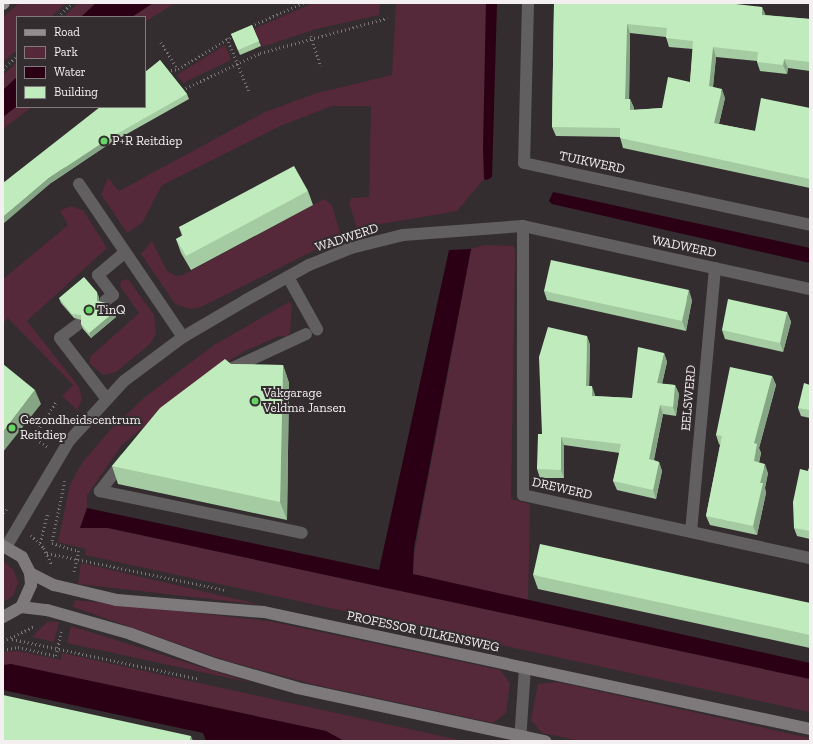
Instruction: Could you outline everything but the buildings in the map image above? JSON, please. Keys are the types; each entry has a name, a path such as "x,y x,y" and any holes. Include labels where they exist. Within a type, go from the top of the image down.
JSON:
{"street":[{"name":"TUIKWERD","path":"528,3 524,163 810,225"},
{"path":"78,184 183,337"},
{"name":"WADWERD","path":"5,547 59,455 106,398 183,337 288,277 351,248 403,235 523,226 810,289"},
{"name":"DREWERD","path":"523,226 523,495 810,558"},
{"path":"106,301 113,295 98,276 124,253"},
{"name":"EELSWERD","path":"691,532 715,268"},
{"path":"218,377 312,332 288,277"},
{"path":"77,324 60,338 106,398"},
{"path":"134,449 100,491 302,533"},
{"path":"5,547 22,557 30,573 31,585 21,607"},
{"name":"PROFESSOR UILKENSWEG","path":"30,573 54,585 117,600 264,612 810,729"},
{"path":"3,617 21,607 47,610 132,634 214,664 297,688 520,738 545,741"},
{"path":"520,738 525,668"}],"path":[{"path":"59,16 72,3"},
{"path":"246,28 303,3"},
{"path":"182,90 236,62 311,36 387,18"},
{"path":"167,71 178,69 240,31"},
{"path":"311,36 321,66"},
{"path":"227,38 249,91"},
{"path":"160,42 178,69"},
{"path":"3,69 16,57"},
{"path":"29,437 32,437 56,402"}],"green space":[{"path":"19,3 66,3 52,16 16,16 16,51 3,62 3,17"},
{"path":"78,3 96,3 82,16 65,16"},
{"path":"153,3 175,3 146,21 146,16 134,16"},
{"path":"313,3 380,3 379,15 316,29 262,47 254,29"},
{"path":"396,3 486,3 484,179 457,211 357,228 349,203 351,198 369,197 371,106 332,106 280,126 162,185 142,223 127,233 101,194 108,178 119,191 265,112 317,93 392,75"},
{"path":"225,45 231,60 183,83 177,75"},
{"path":"16,63 16,78 3,90 3,75"},
{"path":"16,107 16,108 31,108 3,129 3,117"},
{"path":"324,199 332,205 340,233 337,239 201,307 190,309 175,304 141,254 152,241 167,271 176,276 183,275"},
{"path":"70,206 83,210 107,248 27,321 79,387 82,399 77,410 62,396 73,385 8,318 3,323 3,279 68,225 60,211"},
{"path":"484,245 514,246 515,254 511,499 530,504 528,602 413,574 412,566 471,249"},
{"path":"128,279 154,315 156,334 149,345 116,372 103,375 90,364 90,357 139,313 120,286 121,281"},
{"path":"289,302 292,305 290,333 286,337 279,336 245,351 203,377 122,445 87,495 87,508 80,528 108,528 810,679 810,712 85,555 86,549 58,542 70,485 82,463 109,431 145,397 214,345"},
{"path":"3,561 14,570 18,583 13,596 3,602"},
{"path":"81,563 262,605 78,584"},
{"path":"75,600 269,621 500,670 510,683 506,713 493,723 312,684 227,661 73,607"},
{"path":"47,622 59,622 54,642 32,637"},
{"path":"71,626 252,683 67,643"},
{"path":"18,651 61,660 62,653 464,741 344,741 326,731 3,665 3,652"},
{"path":"557,682 810,738 810,741 580,741 542,733 531,720 538,684"}],"water":[{"path":"96,3 153,3 134,16 82,16"},
{"path":"486,3 497,3 492,177 487,180 484,179 483,148"},
{"path":"16,78 16,107 3,117 3,90"},
{"path":"553,192 810,248 810,263 552,204 549,201"},
{"path":"471,249 414,548 413,574 810,663 810,679 108,528 80,528 87,508 379,570 449,250"},
{"path":"11,664 326,731 344,741 206,741 203,733 3,690 3,665"}],"place":[{"name":"P+R Reitdiep","path":"104,141"},
{"name":"TinQ","path":"89,310"},
{"name":"Vakgarage Veldma Jansen","path":"255,401"},
{"name":"Gezondheidscentrum Reitdiep","path":"12,428"}]}
